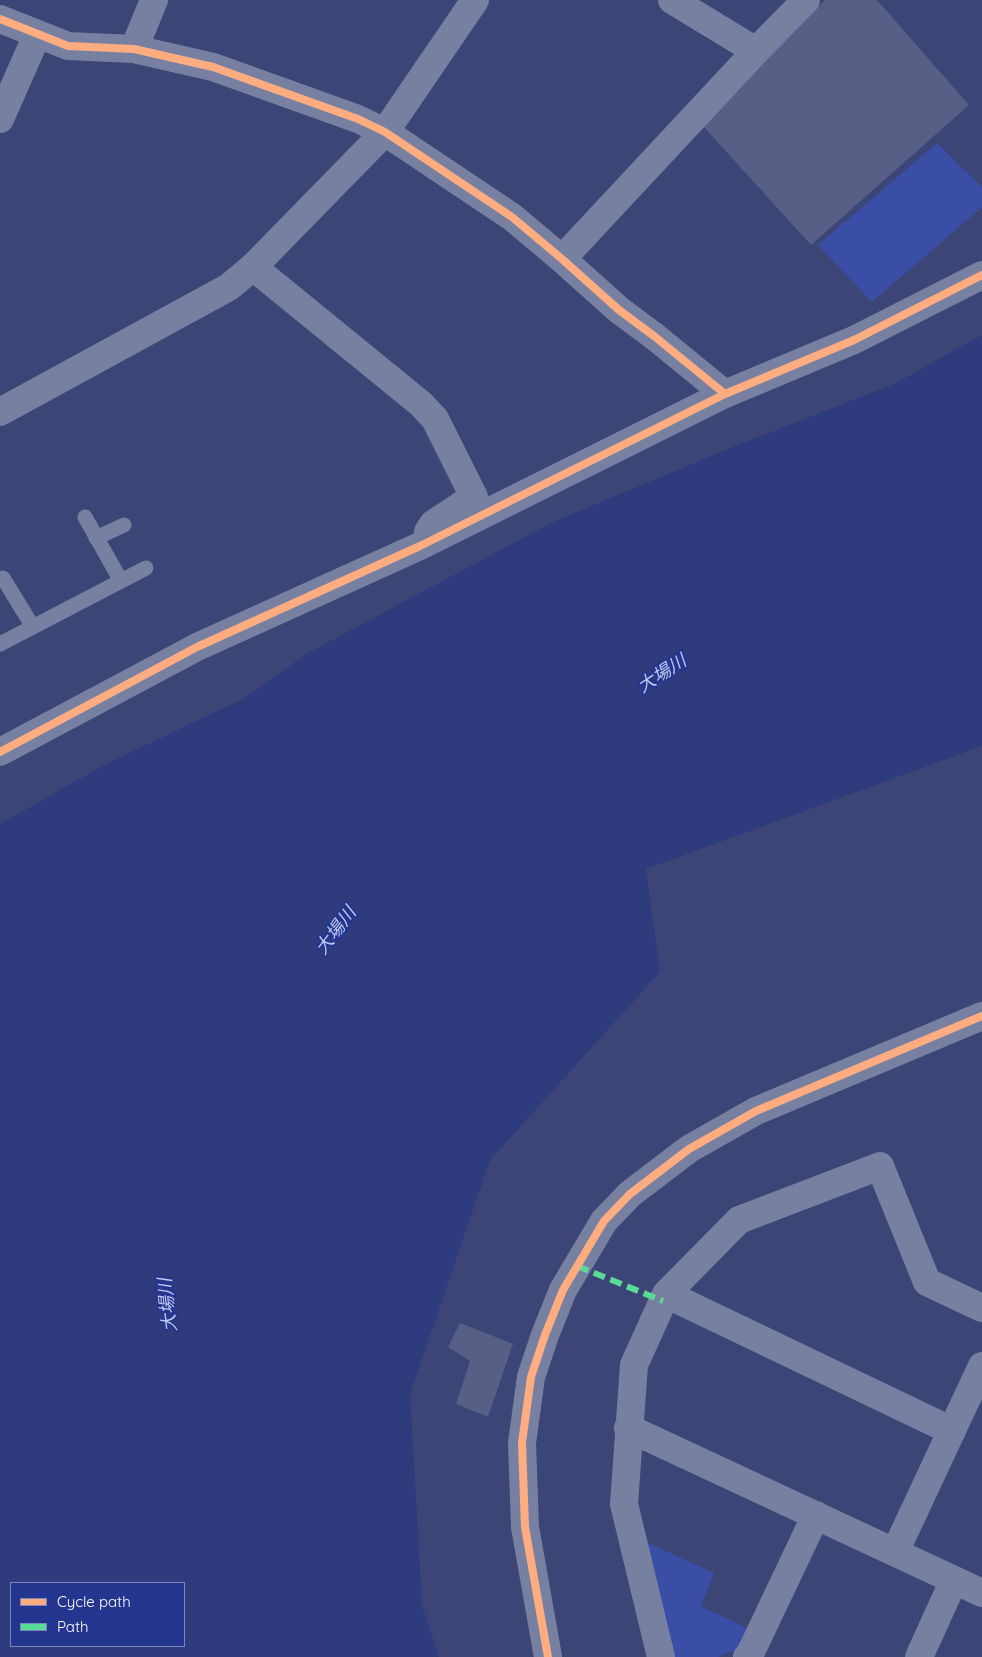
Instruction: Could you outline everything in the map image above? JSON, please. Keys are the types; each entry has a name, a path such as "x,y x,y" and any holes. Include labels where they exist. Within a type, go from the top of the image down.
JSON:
{"street":[{"path":"134,49 154,0"},
{"path":"0,412 229,287 253,267 385,132 475,0"},
{"path":"672,0 756,51"},
{"path":"562,259 806,0"},
{"path":"0,19 68,46 134,49 213,66 358,119 385,132 512,217 619,310 684,359 725,394"},
{"path":"0,119 37,35"},
{"path":"253,267 421,404 435,419 474,497 433,524 420,546"},
{"path":"0,752 197,646 420,546 725,394 854,340 982,275"},
{"path":"548,1657 525,1527 522,1443 531,1377 545,1335 563,1290 604,1221 630,1194 689,1149 756,1111 982,1016"},
{"path":"662,1657 624,1504 634,1365 666,1294 740,1220 880,1166 927,1282 982,1308"},
{"path":"666,1294 952,1431"},
{"path":"895,1552 982,1366"},
{"path":"628,1428 982,1593"},
{"path":"747,1657 816,1515"},
{"path":"919,1657 954,1580"}],"lane":[{"path":"85,518 121,580"},
{"path":"96,538 124,525"},
{"path":"0,644 146,568"},
{"path":"3,578 33,627"}],"shaded area":[{"path":"937,143 982,187 982,207 872,302 818,245"},
{"path":"644,1541 714,1573 701,1606 753,1631 746,1646 718,1657 673,1657"}],"water":[{"name":"大場川","path":"982,335 982,746 646,869 660,972 490,1160 410,1394 422,1605 439,1657 0,1657 0,824 108,763 243,699 308,653 555,521 733,447 894,384"}],"building":[{"path":"825,0 877,0 969,105 811,245 702,125"},
{"path":"460,1323 513,1344 488,1417 456,1404 470,1361 448,1347"}],"marked path":[{"path":"577,1266 663,1301"}],"cycle path":[{"path":"0,19 68,46 134,49 213,67 358,119 385,132 512,217 619,310 725,394"},
{"path":"0,752 197,647 420,546 725,394 854,340 982,275"},
{"path":"548,1657 525,1527 522,1443 531,1377 545,1335 563,1290 604,1221 630,1194 689,1149 756,1111 982,1016"}]}
